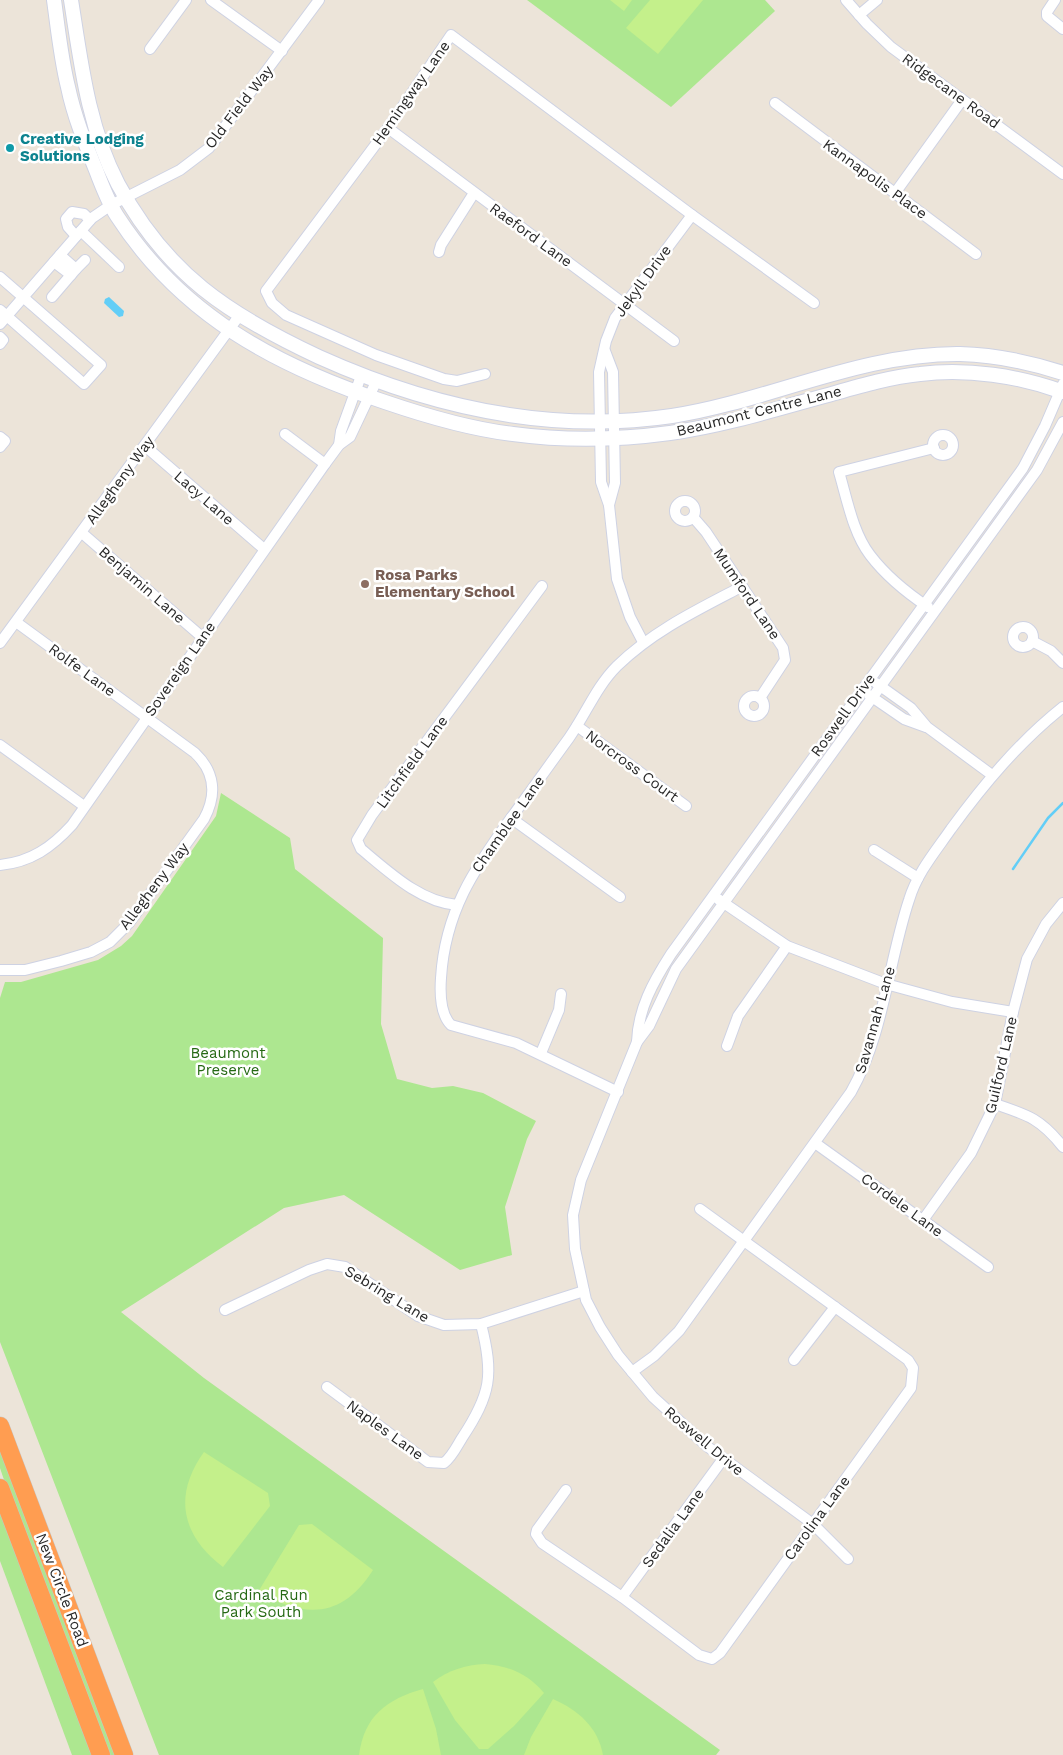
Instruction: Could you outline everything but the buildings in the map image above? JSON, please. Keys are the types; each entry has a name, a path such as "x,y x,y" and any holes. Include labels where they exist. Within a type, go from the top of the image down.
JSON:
{"highway":[{"name":"New Circle Road","path":"0,1426 124,1755"},
{"name":"New Circle Road","path":"0,1488 101,1755"}],"street":[{"name":"Beaumont Centre Lane","path":"54,0 67,86 78,125 111,205 146,257 164,277 198,308 229,330 284,362 355,392 429,417 483,429 543,437 614,438 696,428 864,385 919,374 949,372 1000,377 1062,388"},
{"name":"Beaumont Centre Lane","path":"71,0 89,106 112,171 127,198 173,261 204,291 239,316 270,334 376,382 448,404 487,412 537,419 614,422 674,416 711,408 855,369 893,360 926,356 960,354 988,356 1016,360 1063,373"},
{"path":"150,49 186,0"},
{"path":"211,0 282,51"},
{"name":"Old Field Way","path":"90,220 111,205 180,170 209,148 320,0"},
{"name":"Ridgecane Road","path":"846,0 891,47 1063,174"},
{"path":"860,15 876,0"},
{"path":"1056,0 1046,16 1063,29"},
{"name":"Hemingway Lane","path":"485,374 457,381 444,379 376,355 286,315 272,303 266,291 388,128 451,36 814,303"},
{"path":"895,194 962,100"},
{"name":"Kannapolis Place","path":"775,103 976,254"},
{"name":"Raeford Lane","path":"388,128 674,342"},
{"path":"439,252 441,245 474,193"},
{"path":"0,324 4,313 23,298 57,259 78,234 90,220 84,214 72,212 66,219 68,227 78,234 119,266"},
{"name":"Jekyll Drive","path":"643,642 630,617 617,579 609,505 601,482 599,372 606,341 615,318 692,215"},
{"path":"57,259 74,272"},
{"path":"52,297 84,260"},
{"path":"0,277 101,365 84,384 4,313"},
{"name":"Allegheny Way","path":"0,643 239,316"},
{"path":"0,337 3,340 0,344"},
{"name":"Jekyll Drive","path":"605,351 613,372 615,483 609,505"},
{"name":"Sovereign Lane","path":"0,865 25,860 49,848 72,825 202,637 339,445 341,431 361,376"},
{"name":"Sovereign Lane","path":"339,445 347,442 353,433 376,382"},
{"name":"Roswell Drive","path":"637,1042 638,1021 655,979 869,678 1023,468 1062,388"},
{"name":"Roswell Drive","path":"848,1559 813,1524 723,1459 686,1429 653,1397 632,1372 600,1327 584,1292 575,1249 573,1215 581,1180 637,1042 649,1026 676,969 1037,470 1063,422"},
{"path":"285,434 325,464"},
{"path":"0,437 5,442 0,447"},
{"name":"Lacy Lane","path":"144,446 264,549"},
{"path":"934,448 839,472 855,524 869,554 895,581 935,612"},
{"name":"Mumford Lane","path":"692,517 706,532 785,652 782,665 760,698"},
{"name":"Benjamin Lane","path":"82,533 202,637"},
{"name":"Litchfield Lane","path":"457,905 438,902 414,890 361,849 357,840 372,815 542,586"},
{"name":"Chamblee Lane","path":"618,1092 540,1053 484,1033 454,1026 446,1018 441,993 446,939 457,905 481,859 577,726 606,678 643,642 741,587"},
{"name":"Rolfe Lane","path":"16,622 147,718"},
{"path":"1032,641 1051,651 1063,664"},
{"path":"869,678 911,708 927,727 992,775"},
{"path":"862,689 904,720 927,727"},
{"name":"Savannah Lane","path":"632,1372 654,1356 679,1332 859,1079 871,1044 907,905 926,863 992,775 1019,745 1063,707"},
{"name":"Allegheny Way","path":"0,970 25,970 91,952 110,942 129,923 204,819 212,801 213,793 210,773 203,761 147,718"},
{"name":"Norcross Court","path":"577,726 686,806"},
{"path":"0,745 84,806"},
{"path":"511,818 620,897"},
{"path":"874,850 918,878"},
{"path":"713,895 787,946 886,984 952,1002 1013,1012"},
{"name":"Guilford Lane","path":"923,1220 971,1153 995,1104 1013,1012 1028,959 1046,924 1063,903"},
{"path":"726,1046 738,1016 787,946"},
{"path":"540,1053 559,1010 561,994"},
{"path":"995,1104 1031,1117 1048,1128 1063,1147"},
{"name":"Cordele Lane","path":"815,1143 988,1267"},
{"name":"Carolina Lane","path":"566,1490 537,1530 538,1539 622,1597 699,1655 712,1659 720,1653 911,1388 913,1372 908,1360 700,1209"},
{"name":"Sebring Lane","path":"225,1310 309,1270 327,1264 345,1267 425,1320 444,1325 481,1324 584,1292"},
{"path":"794,1360 835,1307"},
{"name":"Naples Lane","path":"327,1387 428,1462 444,1462 480,1410 486,1392 489,1378 488,1355 481,1324"},
{"name":"Sedalia Lane","path":"622,1597 723,1459"}],"green space":[{"path":"527,0 765,0 775,11 671,107"},
{"path":"610,0 632,0 624,11"},
{"path":"650,0 703,0 658,54 626,28"},
{"path":"221,793 290,838 295,869 383,938 381,1024 397,1079 432,1088 453,1086 483,1093 536,1121 527,1139 505,1207 512,1255 460,1270 344,1195 284,1208 121,1312 204,1378 720,1750 716,1755 159,1755 0,1342 0,998 5,982 21,982 98,960 121,946 132,936 216,816"},
{"path":"0,1441 119,1755 110,1755 3,1477 0,1468"},
{"path":"204,1452 268,1493 270,1506 223,1567 198,1542 190,1528 186,1514 185,1499 188,1484 194,1468"},
{"path":"0,1509 93,1755 72,1755 0,1561"},
{"path":"312,1524 373,1570 361,1586 349,1598 322,1609 291,1606 275,1601 258,1592 299,1525"},
{"path":"485,1664 517,1672 538,1686 544,1693 514,1726 488,1749 479,1749 455,1720 433,1682 445,1674 458,1669"},
{"path":"423,1689 436,1729 441,1755 359,1755 366,1730 379,1711 399,1698"},
{"path":"553,1699 571,1708 586,1721 597,1736 603,1755 524,1755 531,1737"}],"water":[{"path":"109,297 124,311 123,316 119,317 104,303 105,299"}],"waterway":[{"path":"1013,869 1048,818 1063,803"}],"place":[{"name":"Creative Lodging Solutions","path":"10,148"},
{"name":"Rosa Parks Elementary School","path":"365,584"}],"park label":[{"name":"Beaumont Preserve","path":"228,1062"},
{"name":"Cardinal Run Park South","path":"261,1604"}]}
